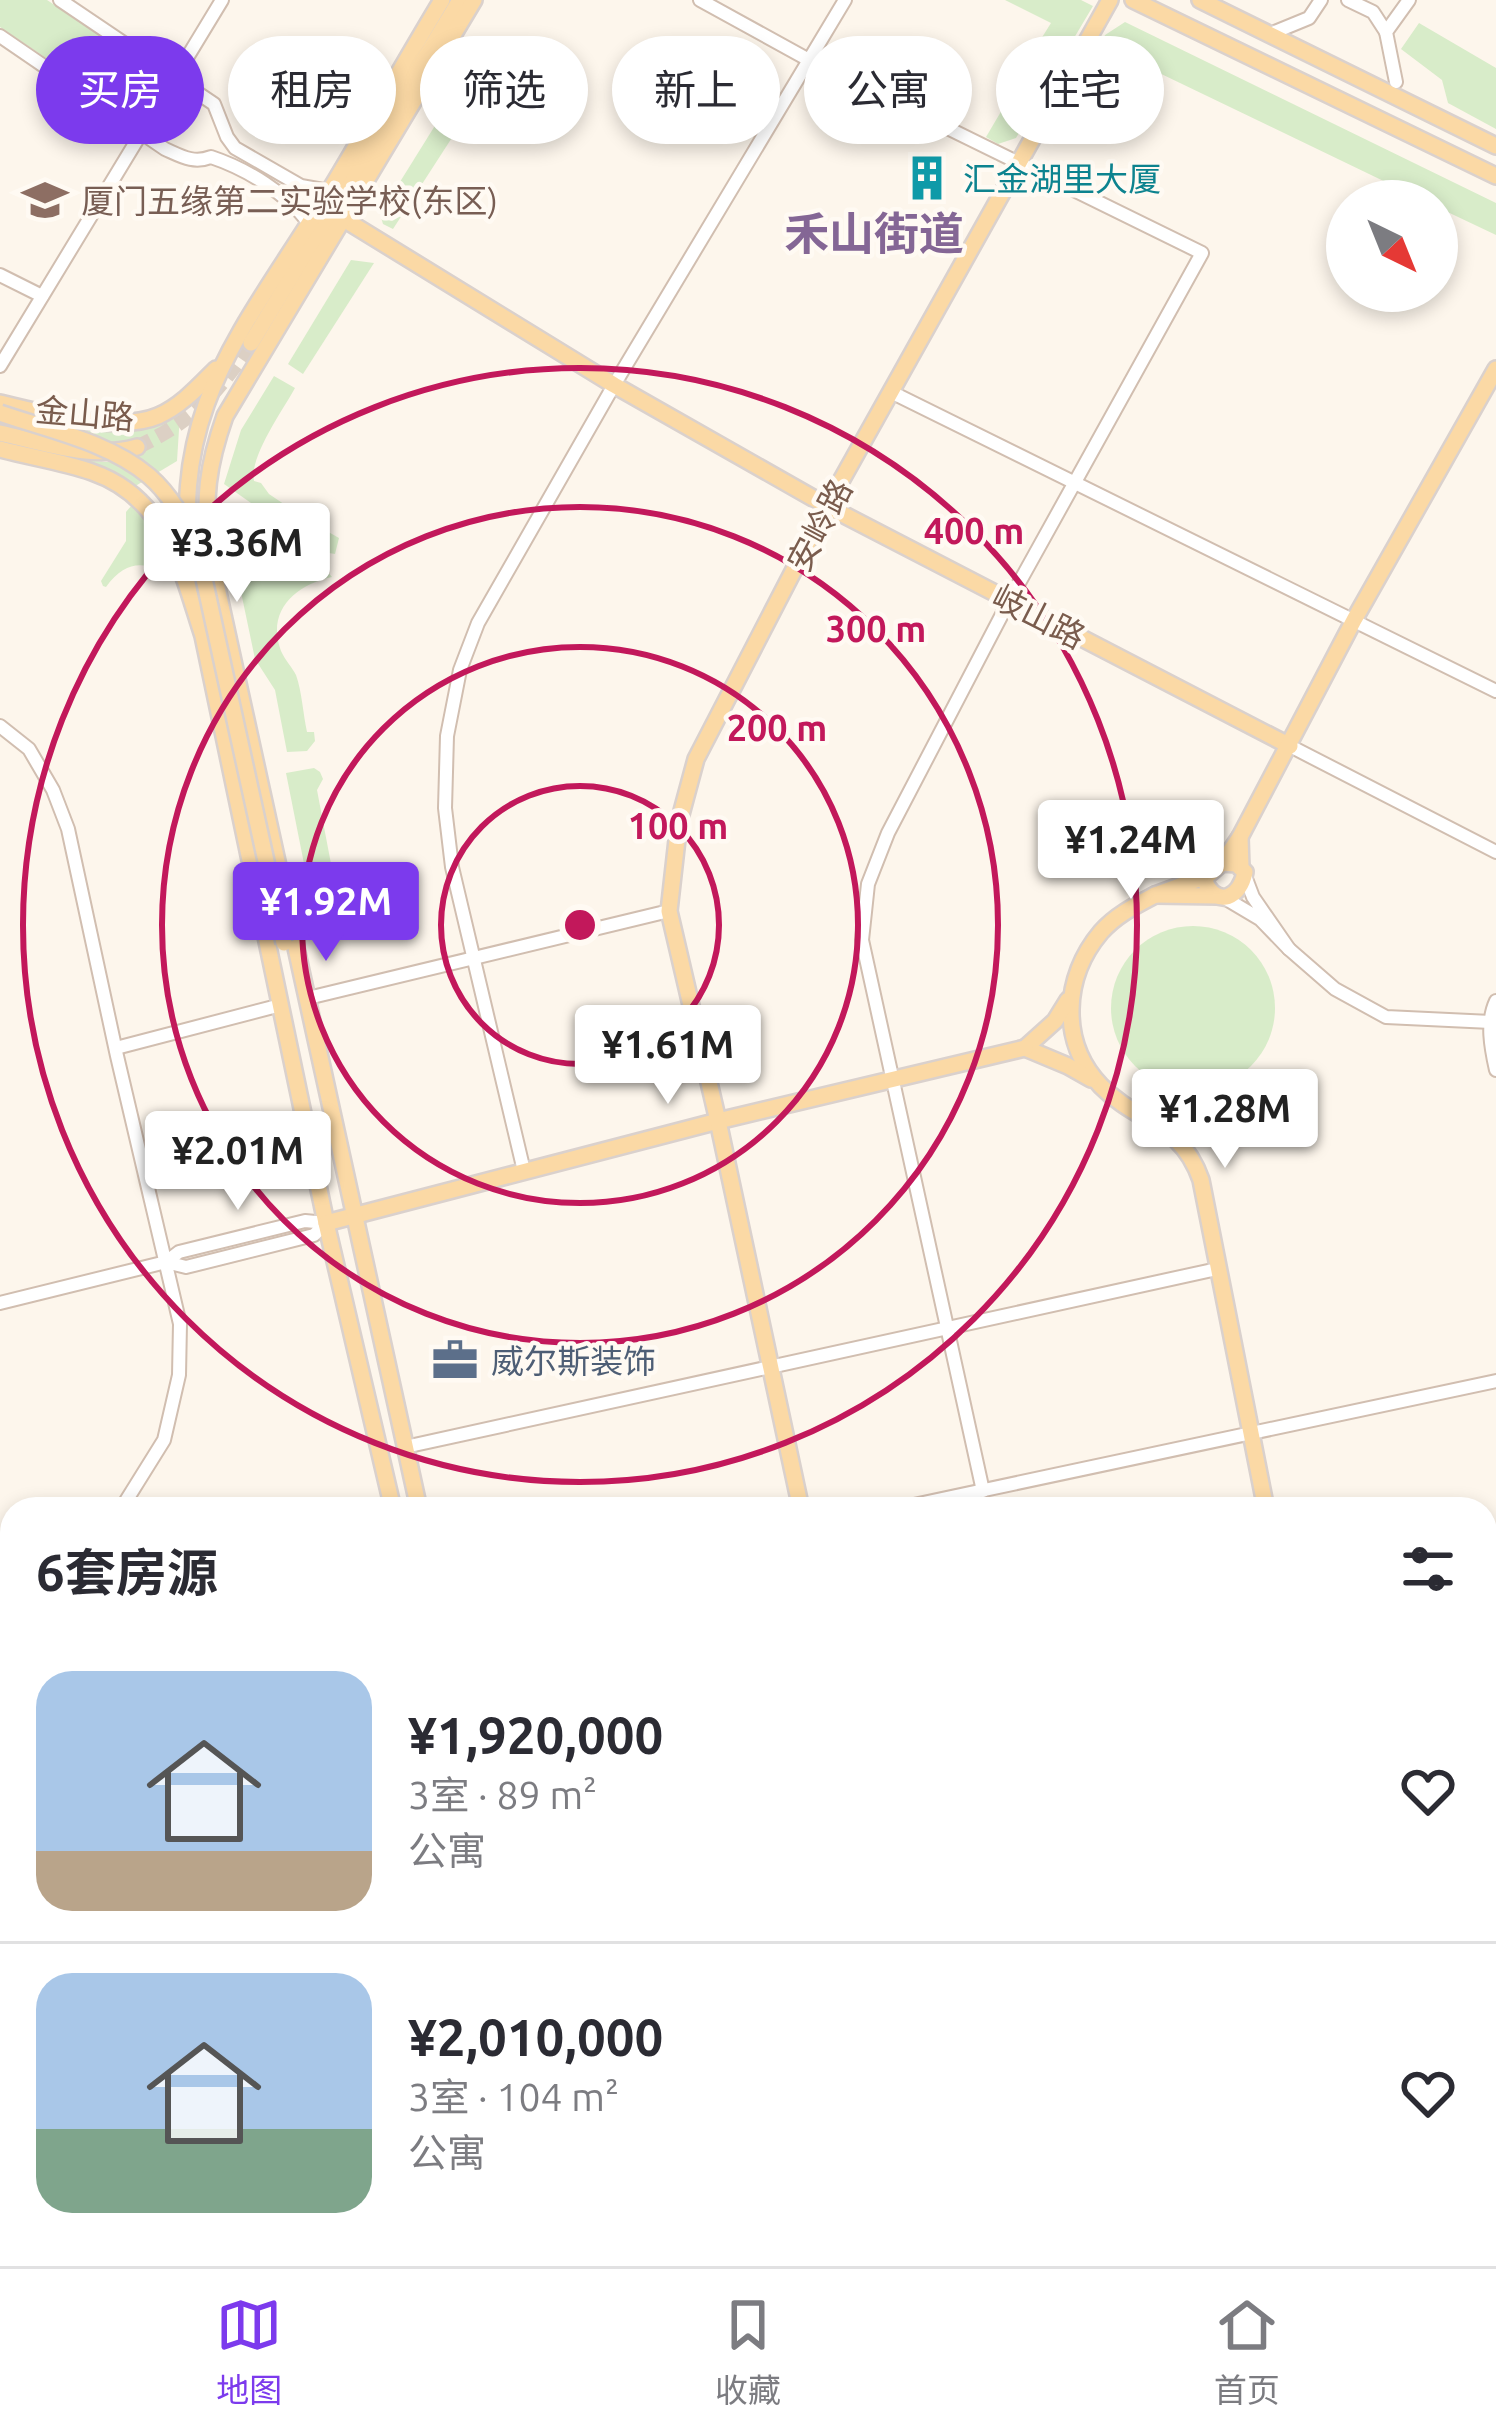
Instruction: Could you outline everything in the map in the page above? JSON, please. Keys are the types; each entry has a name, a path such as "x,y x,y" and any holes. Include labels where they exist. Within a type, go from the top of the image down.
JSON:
{"main road":[{"path":"390,1497 326,1223 203,636 187,546 188,476 196,429 222,362 442,0"},
{"path":"250,343 460,0"},
{"path":"416,1497 209,551 205,508 211,455 225,416 474,0"},
{"name":"安岭路","path":"798,1497 669,911 679,822 696,759 827,506 1110,0"},
{"path":"1133,0 1496,176"},
{"path":"1201,0 1220,4 1270,34 1496,146"},
{"name":"岐山路","path":"342,218 614,385 827,506 1289,746"},
{"name":"金山路","path":"0,404 60,417 122,422 154,418 186,399 222,362"},
{"path":"326,1223 718,1121 1025,1048 1055,1021 1102,931 1156,895 1207,876 1222,863 1354,620 1490,395 1496,369"},
{"path":"0,413 127,460 149,476 184,520 197,547 284,943 324,1082"},
{"path":"0,433 84,452 137,447"},
{"name":"金山路","path":"0,449 94,472 133,496 172,544 203,636"},
{"path":"1156,895 1234,894 1243,872 1240,837"},
{"path":"1222,863 1236,864 1243,872"},
{"path":"1207,876 1206,887 1220,897"},
{"path":"1070,998 1073,1034 1086,1066 1101,1085"},
{"path":"1025,1048 1101,1085 1186,1148 1201,1180 1264,1497"}],"street":[{"path":"60,0 114,36"},
{"path":"200,36 222,0"},
{"path":"700,0 804,57"},
{"path":"823,36 845,0"},
{"path":"1270,34 1310,18 1321,0"},
{"path":"1348,0 1373,12 1386,32 1396,82"},
{"path":"1386,32 1409,0"},
{"path":"0,36 36,61"},
{"path":"524,1171 452,867 445,808 447,736 460,670 478,623 614,385 804,68"},
{"path":"204,97 214,104 235,148 301,186 329,191"},
{"path":"158,144 188,160 201,160 220,150 226,137"},
{"path":"972,140 1202,253 1009,601 888,833 868,884 862,940 983,1490"},
{"path":"0,367 134,144"},
{"path":"211,157 292,201 309,223"},
{"path":"0,275 42,296"},
{"path":"891,392 1496,691"},
{"path":"0,726 28,749 53,790 68,829 180,1324 179,1375 164,1440 128,1497"},
{"name":"岐山路","path":"1289,746 1496,852"},
{"path":"1243,872 1253,897 1289,949"},
{"path":"1220,897 1260,919 1335,989 1386,1017 1491,1022"},
{"path":"308,998 669,911"},
{"path":"1496,1001 1491,1012 1496,1070"},
{"path":"116,1048 280,1005"},
{"path":"0,1303 305,1221 326,1223"},
{"path":"405,1447 1217,1268"},
{"path":"951,1497 1496,1382"}],"green space":[{"path":"0,0 47,0 100,36 36,36 36,51 0,27"},
{"path":"1005,0 1081,0 1093,6 1075,36 1043,36 1051,23"},
{"path":"1125,22 1154,36 1105,36"},
{"path":"1419,23 1496,68 1496,129 1448,103 1442,80 1401,49"},
{"path":"1164,41 1449,180 1381,180 1164,75"},
{"path":"996,120 996,143 986,137"},
{"path":"424,144 448,144 393,229 383,224 380,214"},
{"path":"1458,184 1496,203 1496,235 1458,217"},
{"path":"351,260 374,263 303,374 288,364"},
{"path":"274,376 295,388 262,447 254,481 339,538 335,554 287,515 251,503 224,484 241,430"},
{"path":"180,414 177,461 132,488 62,458 138,461 135,444 113,446 33,435 36,421 92,431 127,431"},
{"path":"132,505 160,542 180,585 142,565 124,570 103,586 101,581 126,541 126,512"},
{"path":"266,537 303,551 332,577 296,593 277,624 281,651 298,682 307,732 314,732 315,741 307,751 287,752 275,690 255,659 232,549"},
{"path":"314,768 323,779 317,790 339,906 314,914 286,773"},
{"path":"1193,926 1224,933 1251,950 1268,977 1275,1008 1268,1039 1251,1066 1224,1083 1193,1090 1162,1083 1135,1066 1118,1039 1111,1008 1118,977 1135,950 1162,933"}],"tunnel":[{"path":"137,447 202,404 251,343"}],"place":[{"name":"汇金湖里大厦","path":"927,178"},
{"name":"厦门五缘第二实验学校(东区)","path":"45,200"},
{"name":"威尔斯装饰","path":"455,1360"}],"district":[{"name":"禾山街道","path":"874,233"}]}
